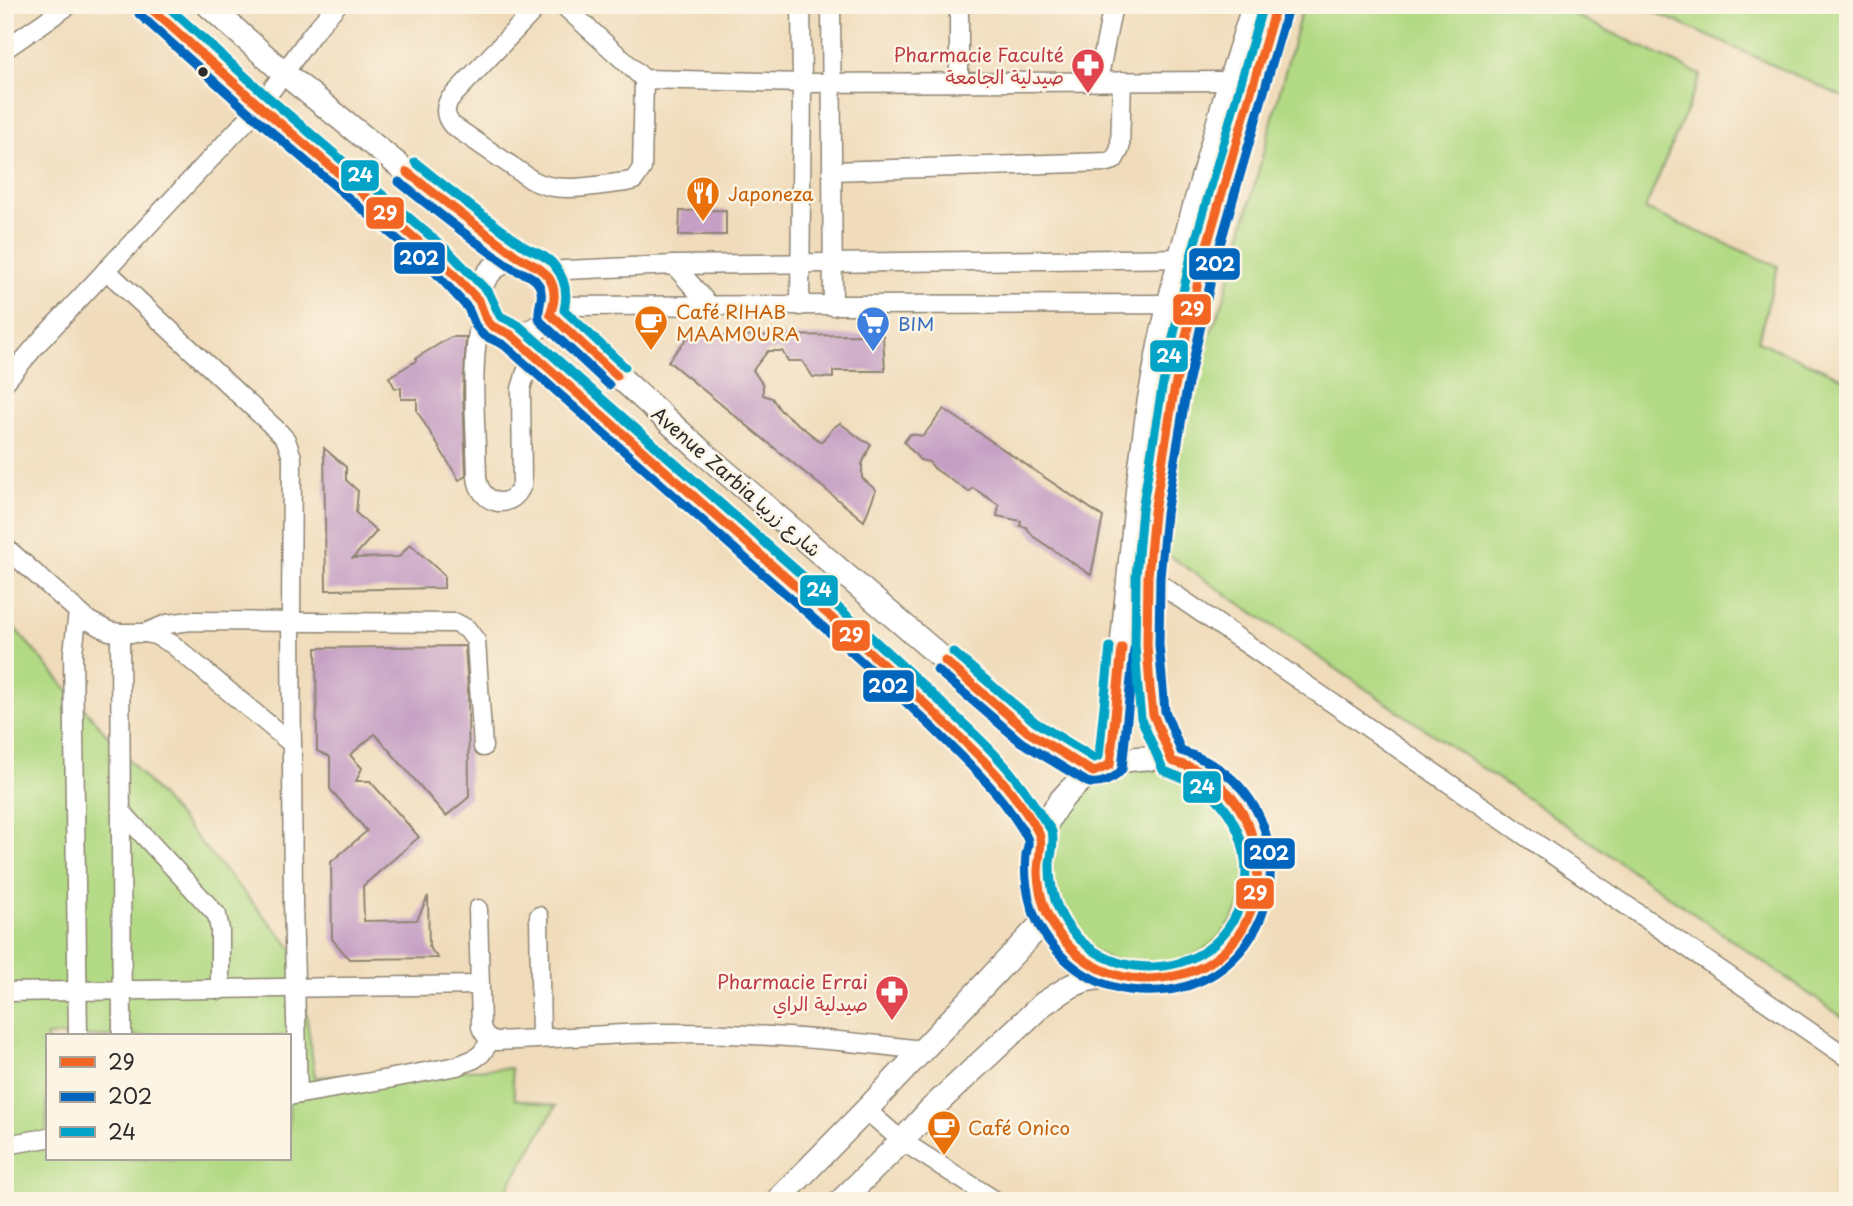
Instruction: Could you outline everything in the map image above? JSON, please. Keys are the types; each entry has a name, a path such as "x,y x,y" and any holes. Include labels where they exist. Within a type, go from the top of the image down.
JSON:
{"main road":[{"path":"147,5 440,260 480,306 492,326 510,334 533,331 543,324 552,310 555,293 551,281 534,263 510,260 490,270 484,279 480,289 480,306"},
{"path":"208,5 284,73 458,213 522,260"},
{"path":"1172,761 1153,714 1150,688 1147,645 1148,576 1154,512 1174,391 1192,307 1191,258 1230,81 1254,5"},
{"path":"1101,769 1149,402 1168,304 1191,258 1276,5"},
{"name":"Avenue Zarbia شارع زربيا","path":"552,310 699,449 1028,732 1101,769"},
{"name":"Avenue Zarbia شارع زربيا","path":"510,334 905,684 989,766 1024,809 1041,837"},
{"path":"1141,759 1172,761 1203,772 1229,792 1248,819 1258,850 1259,882 1250,914 1233,941 1214,961 1184,975 1149,980 1130,979 1114,975 1087,962 1064,942 1048,917 1039,891 1037,864 1041,837 1063,798 1079,782 1101,769 1141,759"},
{"path":"777,1201 1048,917"},
{"path":"849,1198 947,1093 1055,995 1085,980 1114,975"}],"street":[{"path":"5,49 69,5"},
{"path":"5,382 39,342 260,106 312,34 337,5"},
{"path":"539,5 449,100 445,114 452,125 544,186 559,189 626,182 634,180 642,168 644,79"},
{"path":"800,306 801,5"},
{"path":"831,5 833,306"},
{"path":"959,5 959,82"},
{"path":"1098,81 1113,5"},
{"path":"570,7 644,79 802,83 1230,81"},
{"path":"832,170 1108,162 1117,155 1121,143 1122,81"},
{"path":"544,271 674,265 1191,258"},
{"path":"674,265 710,306"},
{"path":"106,270 275,427 286,440 292,457 295,988 293,1095 457,1066 481,1054 491,1040"},
{"path":"552,310 710,306 1168,304 1192,307"},
{"path":"480,306 475,353 477,477 484,495 496,502 510,500 520,492 523,485 521,389 526,372 538,359"},
{"path":"5,547 78,612 99,627 120,633 155,635 172,644 292,744"},
{"path":"1148,576 1848,1058"},
{"path":"78,612 73,652 78,1034"},
{"path":"145,633 179,621 450,621 462,625 472,635 477,649 483,747"},
{"path":"120,633 122,1034"},
{"path":"121,811 217,915 220,930 220,989"},
{"path":"478,909 481,1027 491,1040 617,1034 722,1033 848,1040 922,1050"},
{"path":"539,916 541,1038"},
{"path":"5,992 480,985"},
{"path":"866,1110 902,1141 996,1201"},
{"path":"5,1145 46,1138"}],"green space":[{"path":"1303,5 1554,5 1701,75 1645,209 1778,266 1758,341 1848,380 1848,1021 1562,822 1130,529 1223,302"},
{"path":"1639,5 1848,5 1848,99"},
{"path":"5,617 298,955 315,1077 511,1068 515,1099 556,1106 500,1201 5,1201"},
{"path":"1148,769 1186,776 1218,798 1240,830 1247,868 1240,906 1218,938 1186,960 1148,967 1110,960 1078,938 1056,906 1049,868 1056,830 1078,798 1110,776"}],"building":[{"name":"Japoneza","path":"726,210 726,235 679,235 680,211"},
{"path":"883,335 885,371 833,371 833,378 813,377 802,361 788,361 782,351 768,351 753,370 763,385 763,395 772,398 780,410 821,442 840,423 871,444 862,464 862,478 876,490 864,521 668,361 689,336"},
{"path":"451,337 466,337 463,393 466,476 459,480 417,411 417,399 401,399 401,388 395,388 389,377"},
{"path":"944,409 1103,517 1091,575 1034,537 1026,527 1020,526 1021,521 997,516 999,505 973,488 969,492 929,462 920,460 904,442 910,434 923,436"},
{"path":"324,448 346,467 346,480 358,491 356,513 377,531 353,558 399,557 410,544 444,575 444,588 326,590"},
{"path":"465,646 469,797 446,816 375,734 350,755 362,768 356,781 370,781 419,837 363,886 364,921 417,920 428,896 429,947 438,958 349,959 332,939 331,862 367,831 330,789 330,757 317,751 316,648"}],"transit line":[{"name":"29","path":"147,5 440,260 479,301 492,326 510,334 848,632 971,748 1011,792 1039,834 1040,889 1051,922 1061,936 1072,949 1100,969 1144,979 1180,975 1209,963 1231,945 1246,922 1255,896 1258,869 1254,842 1244,816 1228,793 1207,775 1172,761 1153,714 1147,645 1148,576 1154,512 1174,391 1203,259 1276,5"},
{"name":"24","path":"166,5 268,97 448,251 489,293 500,316 518,325 795,569 980,740 1016,779 1051,830 1052,888 1059,911 1072,931 1090,948 1105,957 1122,963 1157,967 1191,958 1220,938 1233,921 1245,882 1245,862 1234,822 1207,790 1163,770 1141,718 1135,645 1136,576 1142,510 1162,388 1191,256 1263,5"},
{"name":"202","path":"139,14 432,269 468,308 475,325 483,335 504,345 848,649 958,753 1000,798 1027,837 1025,866 1031,906 1049,941 1076,968 1092,978 1129,990 1182,987 1223,967 1252,935 1268,894 1269,851 1256,810 1227,775 1181,751 1165,711 1159,645 1160,577 1166,514 1186,393 1215,262 1288,8"},
{"name":"24","path":"415,162 522,245 551,261 565,286 564,310 625,367"},
{"name":"29","path":"407,172 514,254 545,274 554,291 550,314 617,376"},
{"name":"202","path":"399,182 497,258 536,281 541,290 540,321 609,385"},
{"name":"24","path":"953,652 1035,722 1094,758 1099,756 1110,647"},
{"name":"29","path":"945,661 1028,732 1093,772 1110,765 1122,648"},
{"name":"202","path":"937,670 1021,742 1087,782 1096,783 1111,779 1122,769 1134,649"}],"place":[{"name":"Pharmacie Faculté صيدلية الجامعة","path":"1088,95"},
{"name":"Japoneza","path":"703,223"},
{"name":"Café RIHAB MAAMOURA","path":"651,352"},
{"name":"BIM","path":"873,353"},
{"name":"Pharmacie Errai صيدلية الراي","path":"892,1022"},
{"name":"Café Onico","path":"944,1157"}]}
